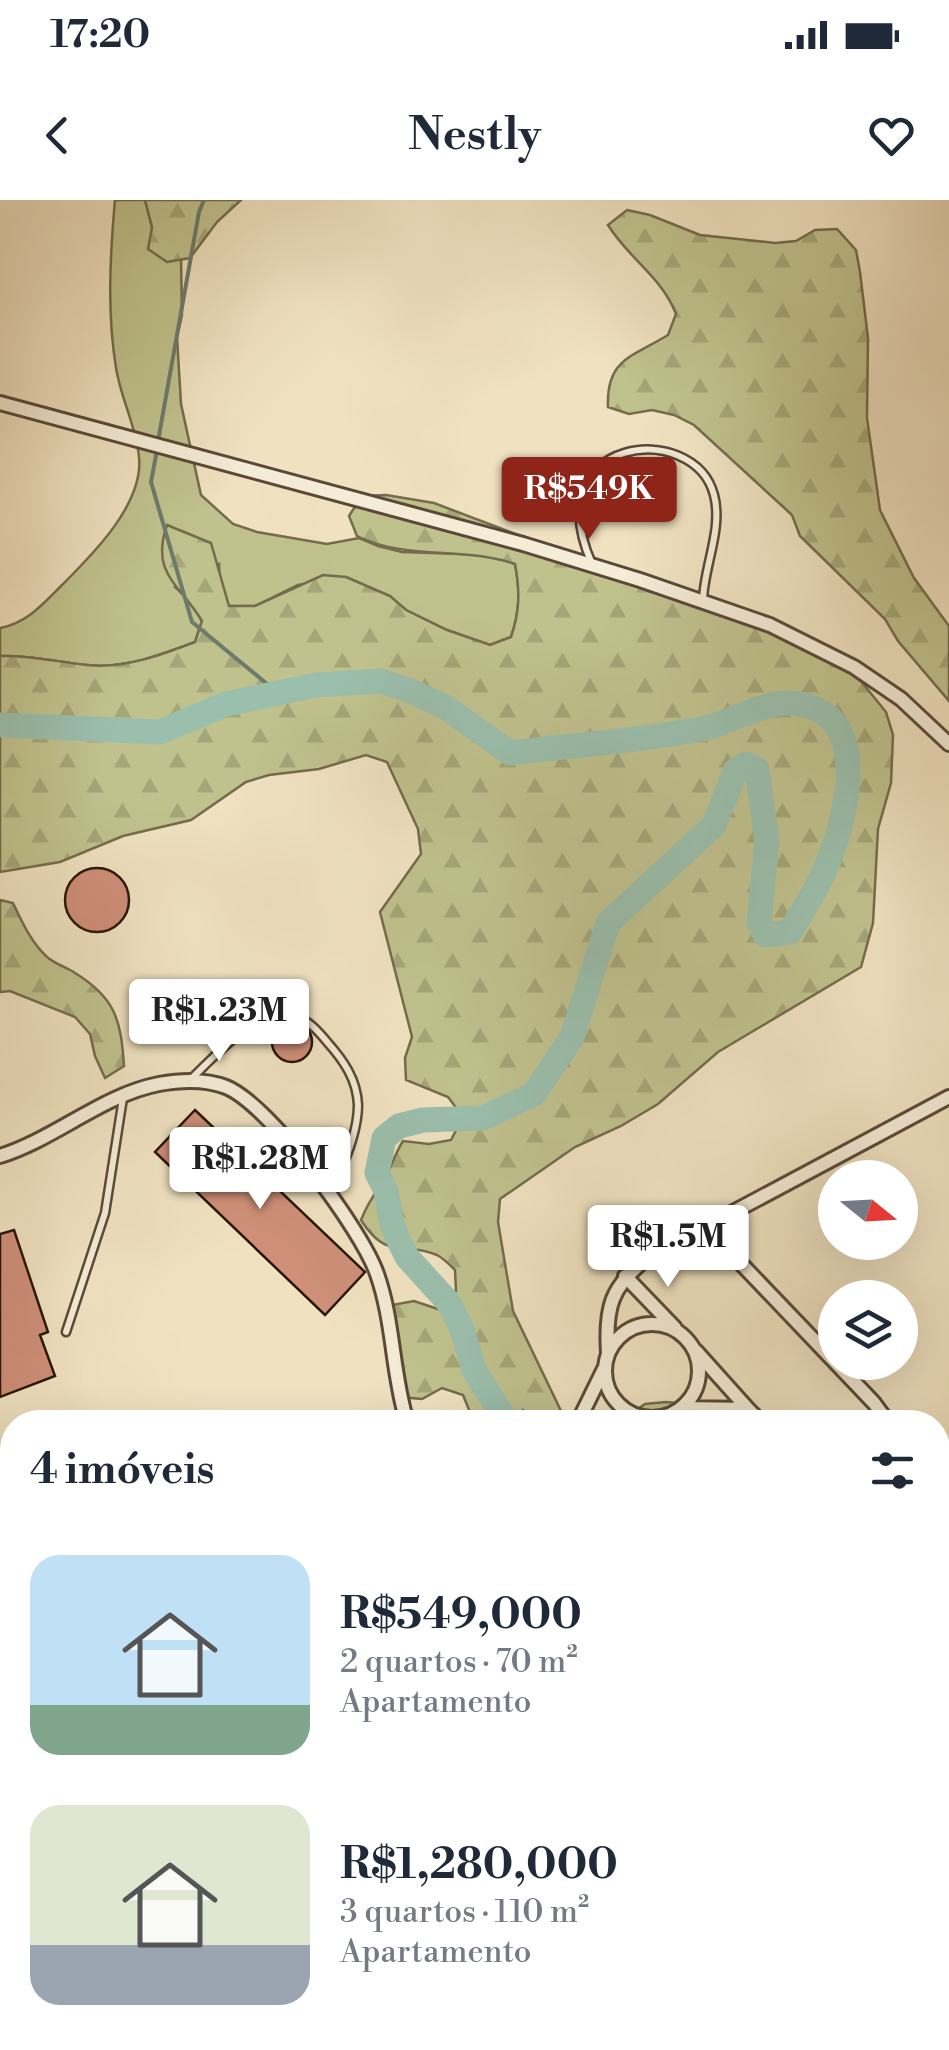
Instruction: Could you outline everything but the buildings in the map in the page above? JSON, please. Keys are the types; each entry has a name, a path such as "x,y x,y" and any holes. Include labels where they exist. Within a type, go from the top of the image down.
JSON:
{"street":[{"path":"0,403 592,565 782,630 854,668 922,716 949,744"},
{"path":"0,1156 154,1085 190,1080 226,1087 250,1101 366,1246 385,1300 404,1410"},
{"path":"583,1410 604,1369 608,1353 606,1322 612,1298 625,1276 667,1245 707,1228 949,1097"},
{"path":"707,1228 818,1344"},
{"path":"625,1276 748,1409"},
{"path":"608,1353 631,1328 648,1324 680,1333"},
{"path":"678,1410 696,1386 699,1373 693,1348"},
{"path":"604,1369 613,1398 629,1410"},
{"path":"851,1380 877,1410"},
{"path":"682,1408 748,1409"}],"lane":[{"path":"592,565 583,545 578,510 589,477 617,454 634,449 674,456 706,476 714,492 717,511 703,602"},
{"path":"190,1080 222,1048 270,1017 292,1015 308,1022 342,1059 355,1084 358,1106 353,1136 331,1198"},
{"path":"66,1332 105,1213 124,1096"}],"green space":[{"path":"115,200 145,200 152,227 181,259 182,315 177,337 181,404 201,495 233,524 257,532 327,544 359,538 402,552 491,555 515,564 518,601 511,637 490,645 447,630 406,610 390,596 346,577 298,585 255,606 228,606 220,585 219,564 175,587 191,602 202,621 195,642 115,665 0,656 0,628 34,612 87,559 125,510 138,475 139,457 118,379 111,326"},
{"path":"145,200 241,200 217,222 190,258 167,262 148,249 152,227"},
{"path":"627,210 700,235 775,243 796,241 815,230 837,229 856,250 868,338 867,418 880,510 914,578 949,626 949,701 898,641 885,619 800,536 792,515 694,425 652,410 629,414 608,407 611,379 617,369 668,335 676,314 654,278 608,225"},
{"path":"386,495 434,503 836,656 886,712 893,735 891,783 878,829 873,923 861,967 718,1052 658,1104 575,1147 500,1199 498,1222 513,1311 561,1410 469,1410 463,1395 442,1388 422,1399 399,1397 385,1326 392,1305 414,1301 438,1309 456,1291 455,1270 437,1255 379,1241 361,1220 403,1141 429,1144 451,1140 463,1117 448,1097 406,1080 405,1058 412,1037 380,912 421,854 418,829 387,762 366,755 319,769 269,775 246,782 191,820 123,836 60,862 0,872 0,656 115,665 195,642 202,621 170,578 162,555 167,525 211,543 229,606 255,606 323,575 346,577 390,596 406,610 447,630 490,645 511,637 518,600 515,564 396,548 357,536 349,516 362,496"},
{"path":"0,900 13,903 47,957 89,982 108,1002 118,1023 124,1066 105,1078 90,1034 75,1017 10,991 0,992"},
{"path":"666,1402 723,1410 637,1410 645,1404"}],"waterway":[{"path":"158,441 204,200"},
{"path":"157,450 151,482 192,622 278,693"},
{"path":"0,725 160,732 226,704 316,685 381,681 447,708 510,753 701,729 757,709 789,703 817,709 835,724 845,744 848,769 841,824 824,872 790,932 765,935 759,923 767,841 757,769 746,764 736,770 714,825 608,923 572,1037 534,1094 483,1118 423,1120 399,1126 384,1138 377,1173 386,1191 399,1241 407,1257 449,1303 462,1329 474,1370 499,1410"}]}
